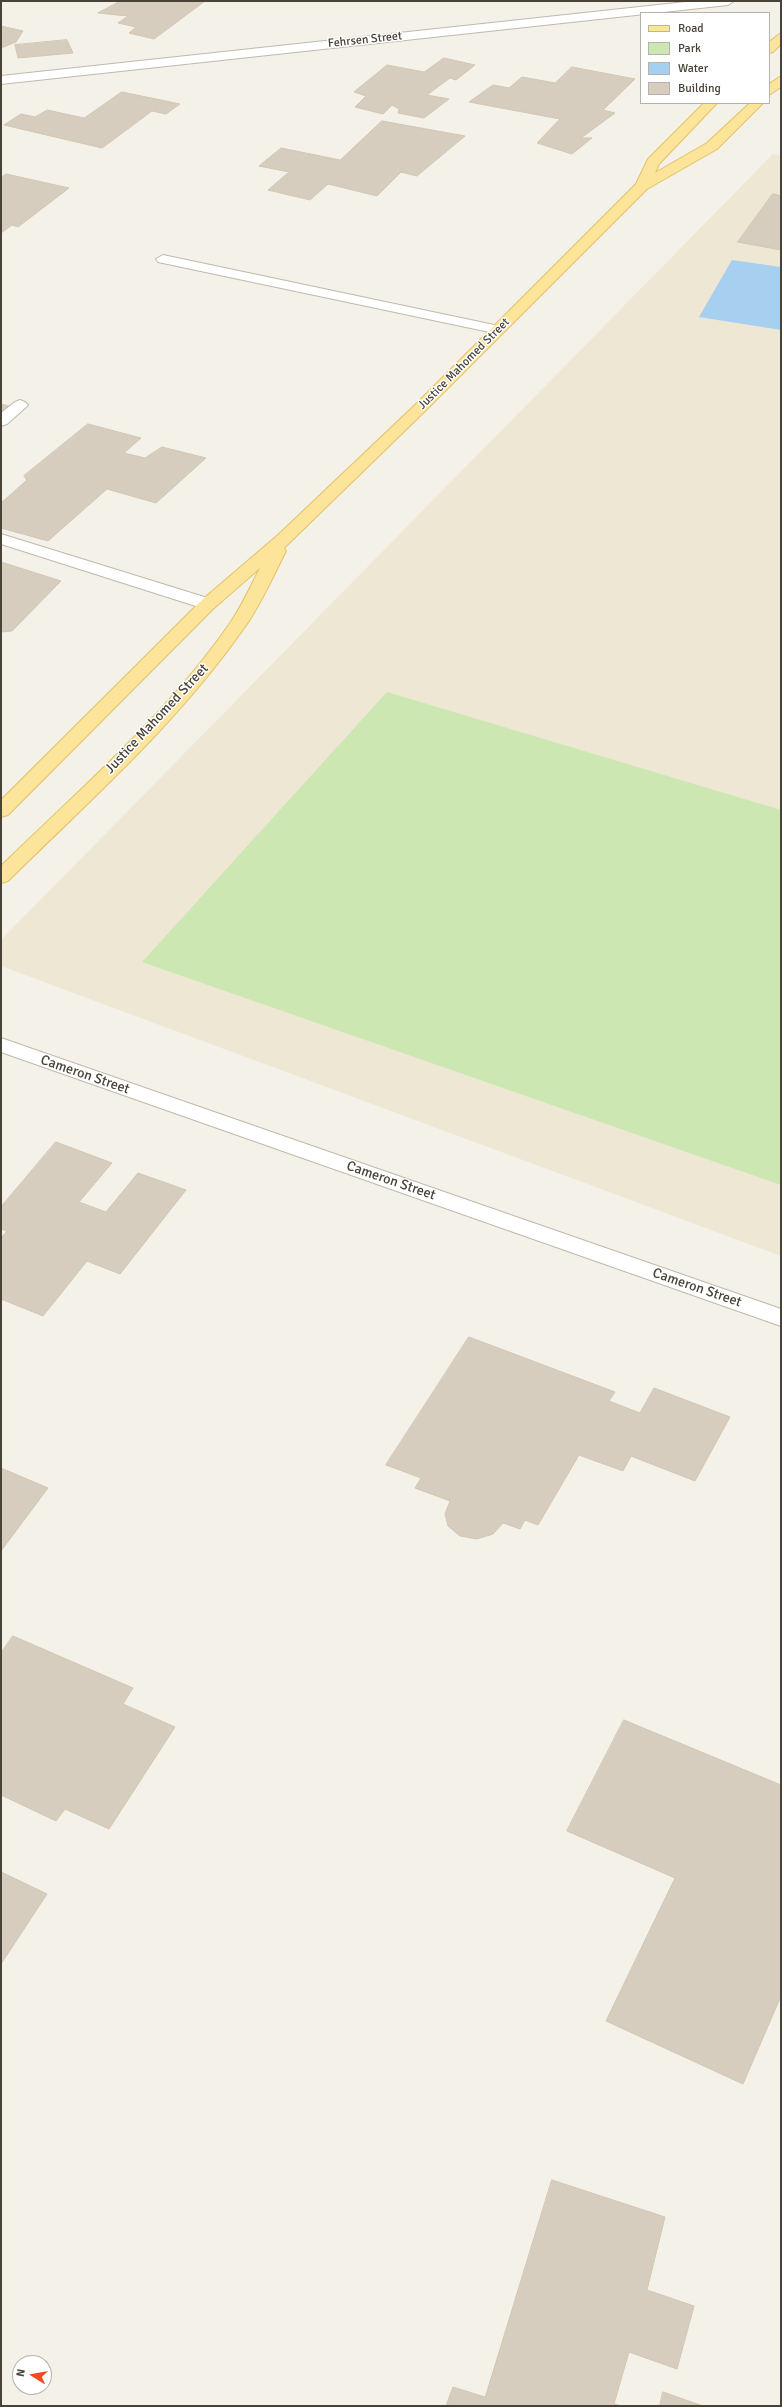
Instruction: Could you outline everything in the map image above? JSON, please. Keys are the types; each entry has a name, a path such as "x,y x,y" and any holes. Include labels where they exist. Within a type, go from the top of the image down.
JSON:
{"main road":[{"path":"770,48 781,37"},
{"path":"770,90 781,80"},
{"name":"Justice Mahomed Street","path":"642,186 653,162 710,104"},
{"name":"Justice Mahomed Street","path":"1,811 208,604 284,539 499,330 642,186 712,146 756,104"},
{"name":"Justice Mahomed Street","path":"1,877 139,741 203,672 238,626 284,539"}],"street":[{"name":"Fehrsen Street","path":"1,80 728,1"},
{"path":"163,259 499,330"},
{"path":"1,421 20,405"},
{"path":"1,539 208,604"},
{"name":"Cameron Street","path":"1,1045 781,1318"}],"shaded area":[{"path":"773,154 781,156 781,1256 1,966 1,940"}],"green space":[{"path":"387,692 781,810 781,1185 142,962"}],"water":[{"path":"732,260 781,267 781,330 699,317"}],"building":[{"path":"121,1 205,1 154,39 129,33 136,27 118,23 128,16 98,13"},
{"path":"1,26 23,31 16,42 1,48"},
{"path":"67,40 73,53 18,58 15,45"},
{"path":"444,58 475,65 456,80 450,78 427,95 449,99 424,118 398,113 399,109 392,105 383,114 355,107 366,96 354,92 387,65 424,72"},
{"path":"572,67 635,79 603,110 615,113 581,138 592,138 572,154 537,143 560,119 469,102 493,85 509,88 522,77 555,83"},
{"path":"122,92 180,104 166,114 152,111 102,148 4,125 21,114 35,117 47,110 84,118"},
{"path":"382,121 465,136 417,176 401,172 377,196 328,184 310,200 268,190 289,172 259,166 281,148 340,160"},
{"path":"6,174 69,188 18,227 12,225 1,233 1,178"},
{"path":"773,194 781,196 781,250 738,242"},
{"path":"1,404 12,407 1,417"},
{"path":"88,424 141,438 124,453 145,458 162,447 206,458 156,503 107,489 48,541 1,528 1,503 27,480 24,476"},
{"path":"1,562 61,581 12,631 1,632"},
{"path":"56,1142 112,1163 79,1202 106,1212 138,1173 186,1190 120,1274 87,1261 43,1316 1,1299 1,1238 7,1231 1,1229 1,1207"},
{"path":"469,1337 615,1392 609,1401 640,1413 654,1388 730,1417 695,1481 631,1456 623,1471 579,1455 538,1525 525,1520 520,1529 503,1523 493,1534 477,1539 460,1536 448,1526 445,1514 450,1501 415,1488 421,1478 386,1465"},
{"path":"1,1468 48,1488 1,1551"},
{"path":"13,1636 133,1688 123,1704 175,1727 109,1829 65,1809 56,1821 1,1795 1,1695 3,1691 1,1690 1,1653"},
{"path":"624,1720 781,1785 781,1996 743,2084 606,2021 675,1878 567,1831"},
{"path":"1,1872 47,1894 1,1964"},
{"path":"552,2180 665,2217 647,2290 694,2306 677,2369 629,2352 614,2404 622,2406 446,2406 453,2387 485,2397"},
{"path":"663,2392 703,2406 660,2406"}]}
